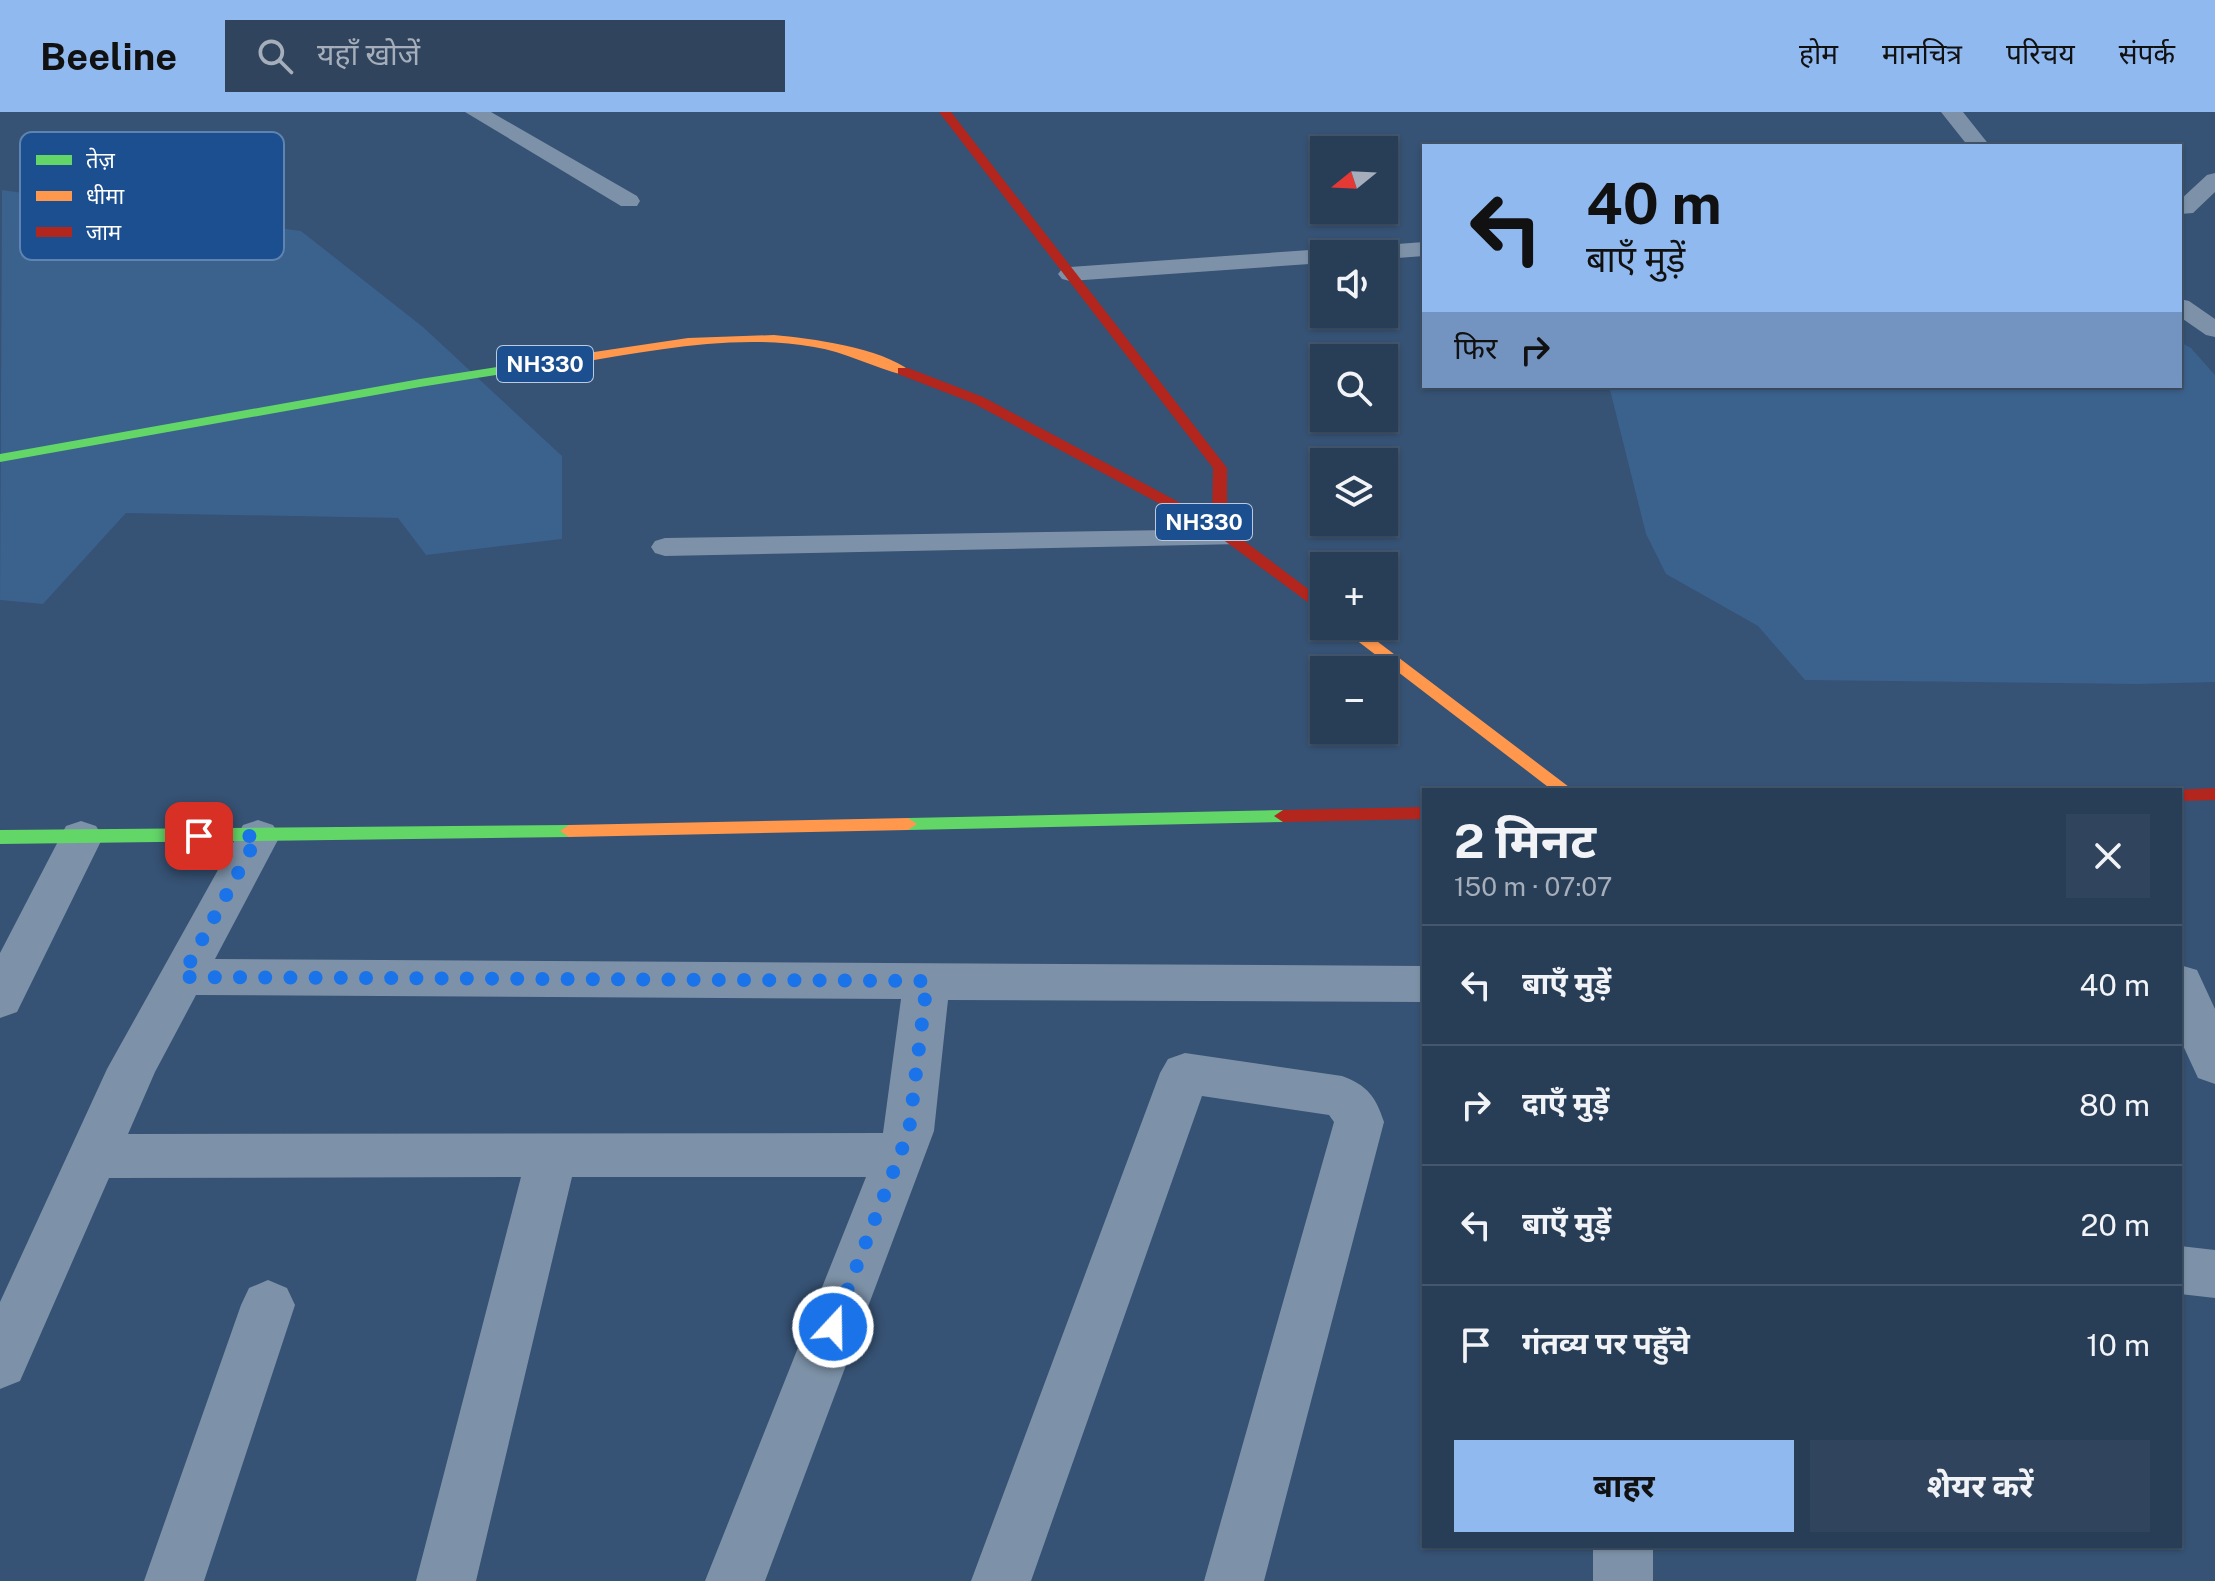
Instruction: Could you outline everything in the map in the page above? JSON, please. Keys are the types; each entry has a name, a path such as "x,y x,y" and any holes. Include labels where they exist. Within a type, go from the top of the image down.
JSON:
{"main road":[{"path":"945,112 1220,468 1224,534"},
{"name":"NH330","path":"0,458 420,383 700,340 802,341 868,357 978,400 1224,534 1310,598"},
{"path":"1365,640 1561,788"},
{"path":"2182,795 2215,794"},
{"path":"0,837 258,836 1422,813"}],"street":[{"path":"0,1363 132,1069 258,836"},
{"path":"0,999 81,837"},
{"path":"182,977 1422,984"},
{"path":"735,1581 909,1131 927,981"},
{"path":"2182,988 2215,1064"},
{"path":"1001,1581 1185,1073 1342,1097 1355,1109 1359,1122 1234,1581"},
{"path":"446,1581 552,1155"},
{"path":"93,1156 901,1155"},
{"path":"2182,1270 2215,1274"},
{"path":"174,1581 268,1305"},
{"path":"1623,1548 1623,1581"}],"lane":[{"path":"476,112 629,201"},
{"path":"1952,112 1977,144"},
{"path":"2182,208 2215,180"},
{"path":"2182,208 2215,211"},
{"path":"1398,251 1422,249"},
{"path":"1070,274 1310,257"},
{"path":"2182,307 2215,330"},
{"path":"665,547 1224,534"}],"water":[{"path":"2,190 20,192 20,260 284,260 284,229 301,231 423,327 562,456 562,539 426,555 398,518 126,513 43,604 0,600"},
{"path":"2182,343 2191,348 2215,375 2215,682 1805,680 1758,626 1666,574 1646,534 1610,388 2182,388"}],"traffic: fast":[{"path":"0,458 420,383 574,359"},
{"path":"908,824 1283,816"},
{"path":"0,837 569,831"}],"traffic: slow":[{"path":"574,359 688,342 774,339 828,346 903,371"},
{"path":"1365,640 1561,788"},
{"path":"569,831 908,824"}],"traffic: jam":[{"path":"945,112 1220,468 1219,530"},
{"path":"903,371 978,400 1219,530 1310,598"},
{"path":"2182,795 2215,794"},
{"path":"1283,816 1422,813"}],"route":[{"path":"199,836 258,836 182,977 927,981 909,1131 833,1327"}]}
